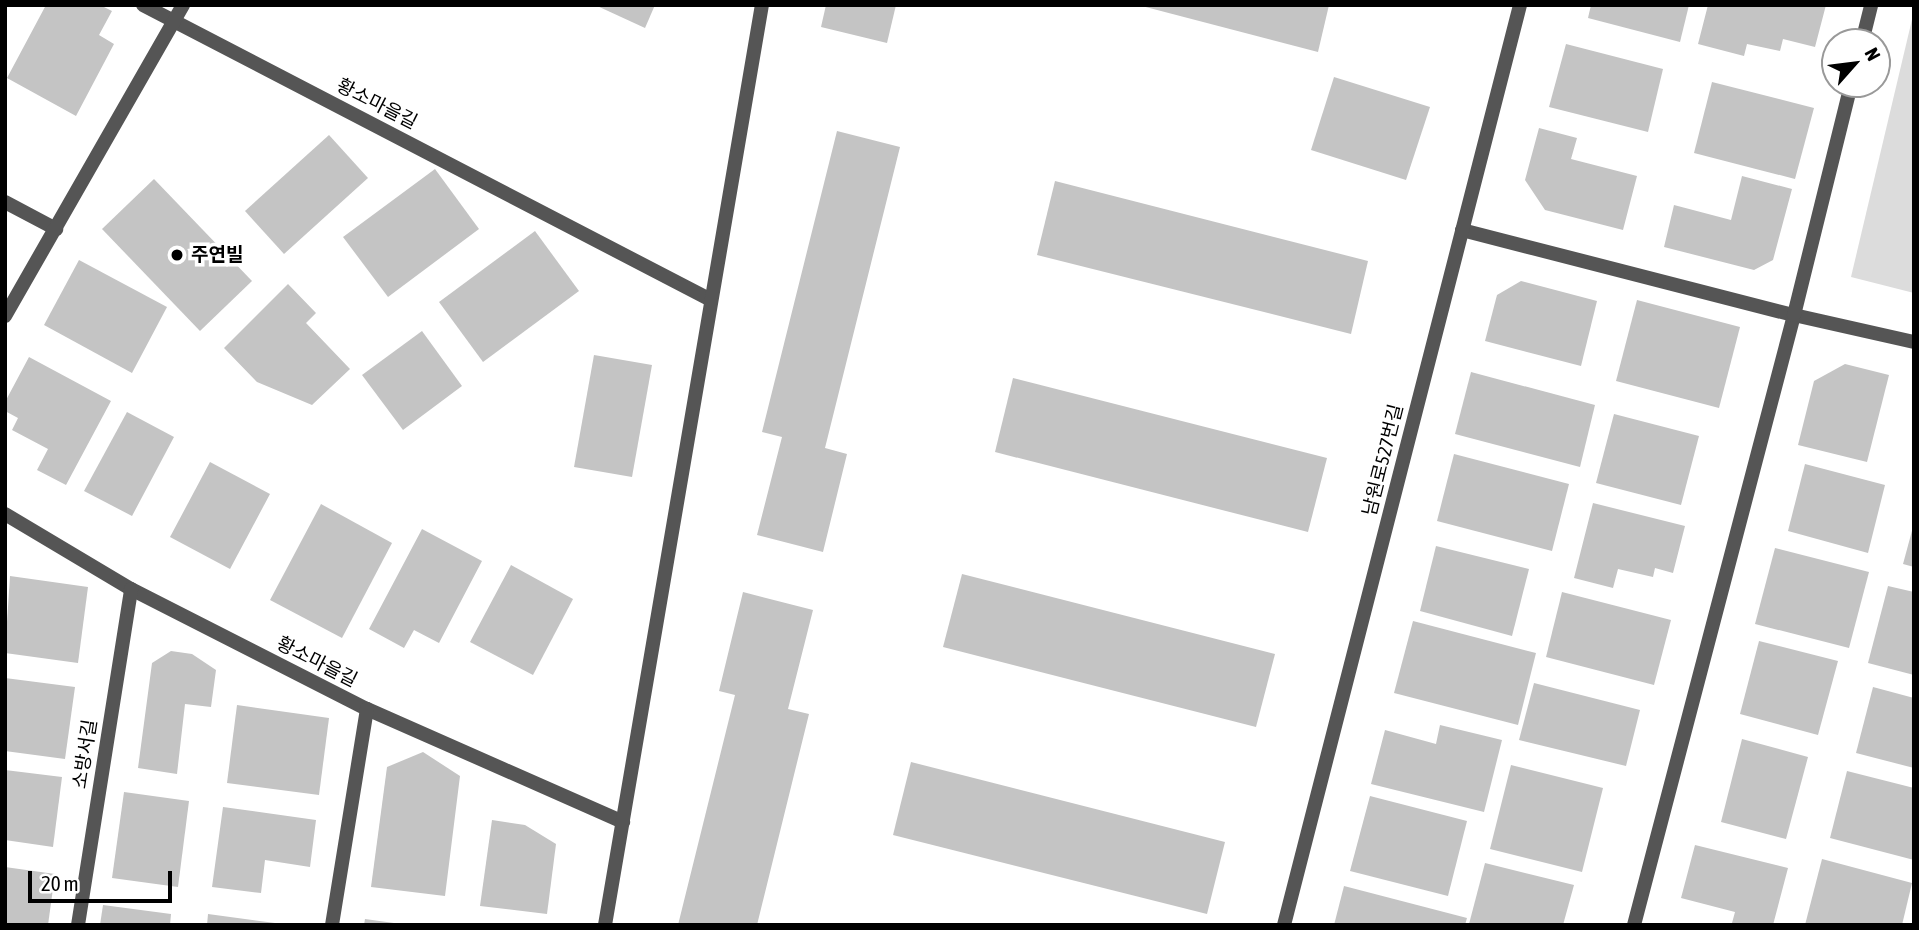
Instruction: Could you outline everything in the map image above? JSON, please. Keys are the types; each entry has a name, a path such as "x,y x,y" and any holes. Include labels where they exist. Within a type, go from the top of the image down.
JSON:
{"street":[{"name":"황소마을길","path":"143,5 711,300"},
{"path":"5,316 183,5"},
{"path":"605,925 762,5"},
{"name":"남원로527번길","path":"1284,925 1520,5"},
{"path":"1865,28 1871,5"},
{"path":"1634,925 1848,98"},
{"path":"5,202 56,229"},
{"path":"1462,230 1794,315 1914,342"},
{"name":"황소마을길","path":"5,514 131,589 368,709 623,822"},
{"name":"소방서길","path":"78,925 131,589"},
{"path":"332,925 368,709"}],"shaded area":[{"path":"1914,11 1914,293 1851,277"}],"building":[{"path":"46,5 100,5 112,11 99,35 114,44 76,116 7,78"},
{"path":"595,5 655,5 645,28"},
{"path":"826,5 896,5 887,43 821,27"},
{"path":"1138,5 1329,5 1318,52"},
{"path":"1591,5 1689,5 1680,42 1588,18"},
{"path":"1708,5 1826,5 1815,47 1783,39 1780,51 1747,44 1744,56 1698,44"},
{"path":"1566,44 1663,69 1648,132 1549,107"},
{"path":"1334,77 1430,107 1406,180 1311,150"},
{"path":"1712,82 1814,108 1795,179 1694,153"},
{"path":"1539,128 1577,138 1571,159 1637,176 1623,230 1545,210 1525,180"},
{"path":"837,131 900,147 825,448 847,454 823,552 757,535 782,437 762,432"},
{"path":"329,135 368,178 284,254 245,211"},
{"path":"435,169 479,229 388,297 343,237"},
{"path":"1742,176 1792,189 1773,260 1754,270 1664,247 1674,205 1731,220"},
{"name":"주연빌","path":"154,179 252,281 200,331 102,229"},
{"path":"1055,181 1368,261 1351,334 1037,255"},
{"path":"535,231 579,291 483,362 439,302"},
{"path":"79,260 167,307 132,373 44,325"},
{"path":"1521,281 1597,301 1581,366 1485,341 1497,295"},
{"path":"288,284 316,313 306,323 350,369 312,405 257,382 224,348"},
{"path":"1637,300 1740,327 1719,408 1616,381"},
{"path":"422,331 462,386 403,430 362,375"},
{"path":"594,355 652,365 632,477 574,467"},
{"path":"29,357 111,401 66,485 37,470 48,449 12,430 18,418 5,411 5,402"},
{"path":"1845,364 1889,375 1867,462 1798,445 1814,381"},
{"path":"1471,372 1595,405 1580,467 1455,434"},
{"path":"1013,378 1327,458 1308,532 995,452"},
{"path":"127,412 174,437 132,516 84,491"},
{"path":"1614,414 1699,436 1681,505 1596,483"},
{"path":"1454,454 1569,484 1552,551 1437,521"},
{"path":"210,462 270,494 230,569 170,537"},
{"path":"1805,464 1885,485 1868,553 1788,531"},
{"path":"1593,503 1685,526 1673,573 1655,568 1653,577 1618,569 1613,588 1574,578"},
{"path":"321,504 392,543 342,638 270,600"},
{"path":"1914,527 1914,567 1903,564"},
{"path":"422,529 482,561 439,643 414,630 404,648 369,629"},
{"path":"1436,546 1529,569 1512,636 1420,611"},
{"path":"1775,548 1869,572 1849,648 1755,624"},
{"path":"511,565 573,599 533,675 470,642"},
{"path":"962,574 1275,654 1256,727 943,647"},
{"path":"10,576 88,587 78,663 5,653"},
{"path":"1888,586 1914,592 1914,675 1868,663"},
{"path":"743,592 813,610 788,709 809,714 757,925 678,925 735,695 719,691"},
{"path":"1562,592 1671,620 1654,685 1546,657"},
{"path":"1413,621 1536,653 1518,725 1394,693"},
{"path":"1759,641 1838,661 1818,735 1740,714"},
{"path":"171,651 192,654 216,670 211,707 185,704 177,774 138,768 152,663"},
{"path":"5,678 75,687 65,759 5,751"},
{"path":"1534,683 1640,710 1626,766 1519,740"},
{"path":"1873,687 1914,698 1914,768 1856,753"},
{"path":"237,705 329,718 319,795 227,783"},
{"path":"1440,725 1502,740 1484,812 1371,784 1385,730 1436,744"},
{"path":"1742,739 1808,757 1786,839 1721,822"},
{"path":"423,752 460,776 445,896 371,887 387,767"},
{"path":"911,762 1225,842 1207,914 893,835"},
{"path":"1511,765 1603,788 1582,872 1490,849"},
{"path":"5,770 62,777 53,847 5,840"},
{"path":"1847,771 1914,788 1914,860 1830,838"},
{"path":"124,792 189,801 178,887 112,878"},
{"path":"1370,796 1467,821 1448,896 1350,871"},
{"path":"223,807 316,820 310,867 265,860 261,893 212,887"},
{"path":"492,820 525,825 556,844 547,914 480,906"},
{"path":"1695,845 1788,868 1773,925 1732,923 1735,912 1681,898"},
{"path":"1822,859 1912,883 1902,925 1805,925"},
{"path":"1485,863 1574,885 1563,925 1469,924"},
{"path":"5,867 55,874 48,925 5,925"},
{"path":"1344,886 1467,918 1465,925 1334,925"},
{"path":"103,905 171,914 170,925 100,925"},
{"path":"208,914 275,923 207,925"},
{"path":"365,919 394,923 394,925 364,925"}],"place":[{"name":"주연빌","path":"177,255"}]}
